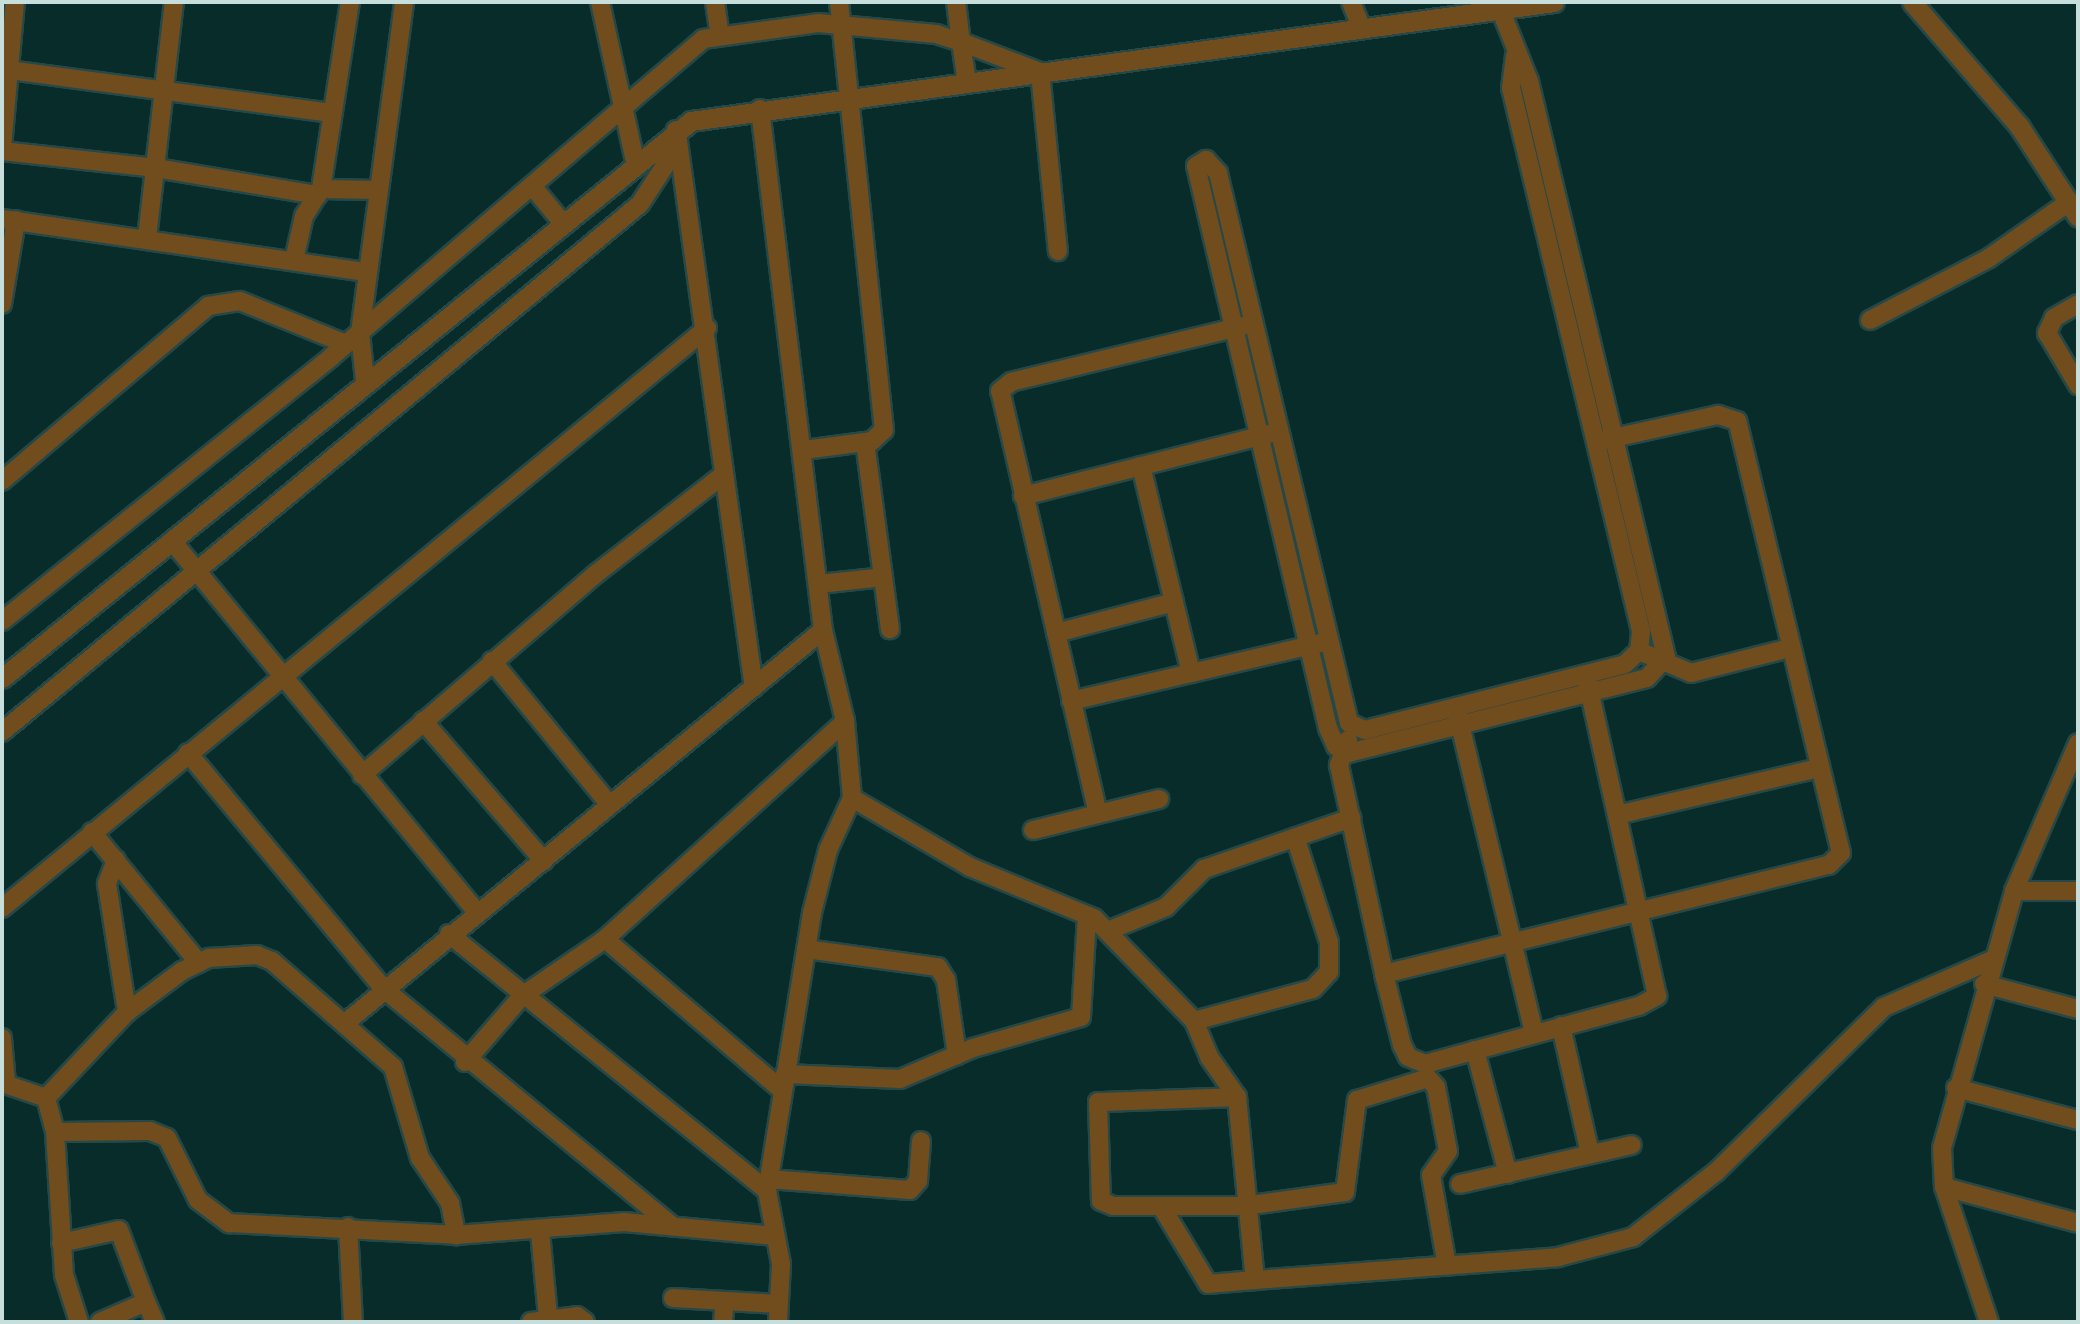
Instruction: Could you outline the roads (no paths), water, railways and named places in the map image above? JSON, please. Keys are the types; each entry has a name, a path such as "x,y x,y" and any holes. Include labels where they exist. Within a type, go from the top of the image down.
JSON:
{"street":[{"path":"15,2 5,70 2,149 319,192 377,190"},
{"path":"148,238 174,2"},
{"path":"294,260 304,216 319,192 350,2"},
{"path":"365,382 353,339 366,272 404,2"},
{"path":"600,2 635,161"},
{"path":"715,2 720,36"},
{"path":"804,450 865,442 884,430 847,100 839,2"},
{"path":"956,2 967,83"},
{"path":"1351,2 1361,27"},
{"path":"2,678 676,130 723,113 847,100 1361,27 1500,11 1548,2"},
{"path":"1870,320 1989,258 2074,209 2019,126 1919,4"},
{"path":"1500,11 1515,55 1529,81 1605,440 1641,631 1639,651 1625,664 1588,683"},
{"path":"2,621 353,339 533,187 680,54 720,36 842,23 961,42 1040,72"},
{"path":"5,70 332,113"},
{"path":"1040,72 1058,251"},
{"path":"673,1298 725,1301 778,1313 775,1236 768,1185 806,949 828,850 852,798 845,721 823,630 804,450 760,109"},
{"path":"676,130 707,328 754,688"},
{"path":"2,732 640,204 666,164 676,130"},
{"path":"1356,729 1345,716 1218,173 1206,160 1195,175 1331,738 1341,750 1351,818 1384,974 1408,1057 1425,1064 1657,996 1588,683"},
{"path":"533,187 561,221"},
{"path":"2,304 9,220 148,238 366,272"},
{"path":"2,481 208,306 240,301 353,339"},
{"path":"2078,304 2054,318 2047,333 2078,385"},
{"path":"1098,814 1000,399 1004,385 1252,324"},
{"path":"2,908 707,328"},
{"path":"1384,974 1639,912 1837,860 1841,843 1819,768 1737,421 1718,415 1605,440"},
{"path":"1023,496 1278,432"},
{"path":"1341,750 1356,729 1457,714 1588,683 1647,678 1663,665 1665,643 1605,440"},
{"path":"865,442 890,629"},
{"path":"1141,466 1191,673"},
{"path":"362,775 492,661 724,474"},
{"path":"172,541 476,911"},
{"path":"818,584 883,576"},
{"path":"1056,633 1174,602"},
{"path":"344,1024 476,911 544,861 609,804 823,630"},
{"path":"1071,701 1327,641"},
{"path":"1639,651 1663,665 1691,673 1790,648"},
{"path":"492,661 609,804"},
{"path":"1341,750 1356,752 1457,714"},
{"path":"1457,714 1510,942 1534,1032"},
{"path":"424,721 544,861"},
{"path":"465,1062 522,996 605,939 845,721"},
{"path":"1989,1322 1944,1187 1942,1148 1984,984 2014,891 2078,743"},
{"path":"188,753 384,989 465,1062 670,1224"},
{"path":"1618,815 1819,768"},
{"path":"852,798 970,867 1087,916 1110,930 1194,1020 1209,1057 1237,1097 1244,1206 1255,1280"},
{"path":"1032,830 1159,799"},
{"path":"1110,930 1166,907 1204,869 1351,818"},
{"path":"92,832 199,963"},
{"path":"1194,1020 1312,989 1325,979 1329,942 1295,837"},
{"path":"116,860 107,884 127,1012"},
{"path":"2014,891 2078,891"},
{"path":"605,939 784,1082 890,1081 957,1055 1081,1017 1087,916"},
{"path":"449,934 522,996 768,1185 910,1190 918,1181 921,1141"},
{"path":"806,949 938,967 946,980 957,1055"},
{"path":"46,1098 127,1012 199,963 235,955 272,961 393,1067 419,1158 450,1203 457,1235"},
{"path":"1161,1206 1208,1284 1558,1257 1633,1237 1716,1172 1884,1007 1992,960"},
{"path":"1984,984 2078,1009"},
{"path":"1561,1026 1590,1154"},
{"path":"2,1038 4,1083 46,1098"},
{"path":"1475,1050 1508,1174"},
{"path":"1237,1097 1098,1102 1101,1201 1161,1206 1244,1206 1346,1192 1357,1100 1428,1078 1436,1087 1448,1151 1431,1175 1447,1266"},
{"path":"1956,1088 2078,1120"},
{"path":"46,1098 55,1132 61,1243 79,1322"},
{"path":"55,1132 150,1131 167,1138 198,1200 229,1223 348,1227 457,1235 540,1231 624,1222 670,1224 775,1236"},
{"path":"1460,1184 1632,1145"},
{"path":"1944,1187 2078,1223"},
{"path":"348,1227 353,1322"},
{"path":"61,1243 119,1230 155,1322"},
{"path":"540,1231 539,1320 577,1316 585,1322"},
{"path":"723,1322 725,1301"},
{"path":"100,1322 146,1302"}]}
